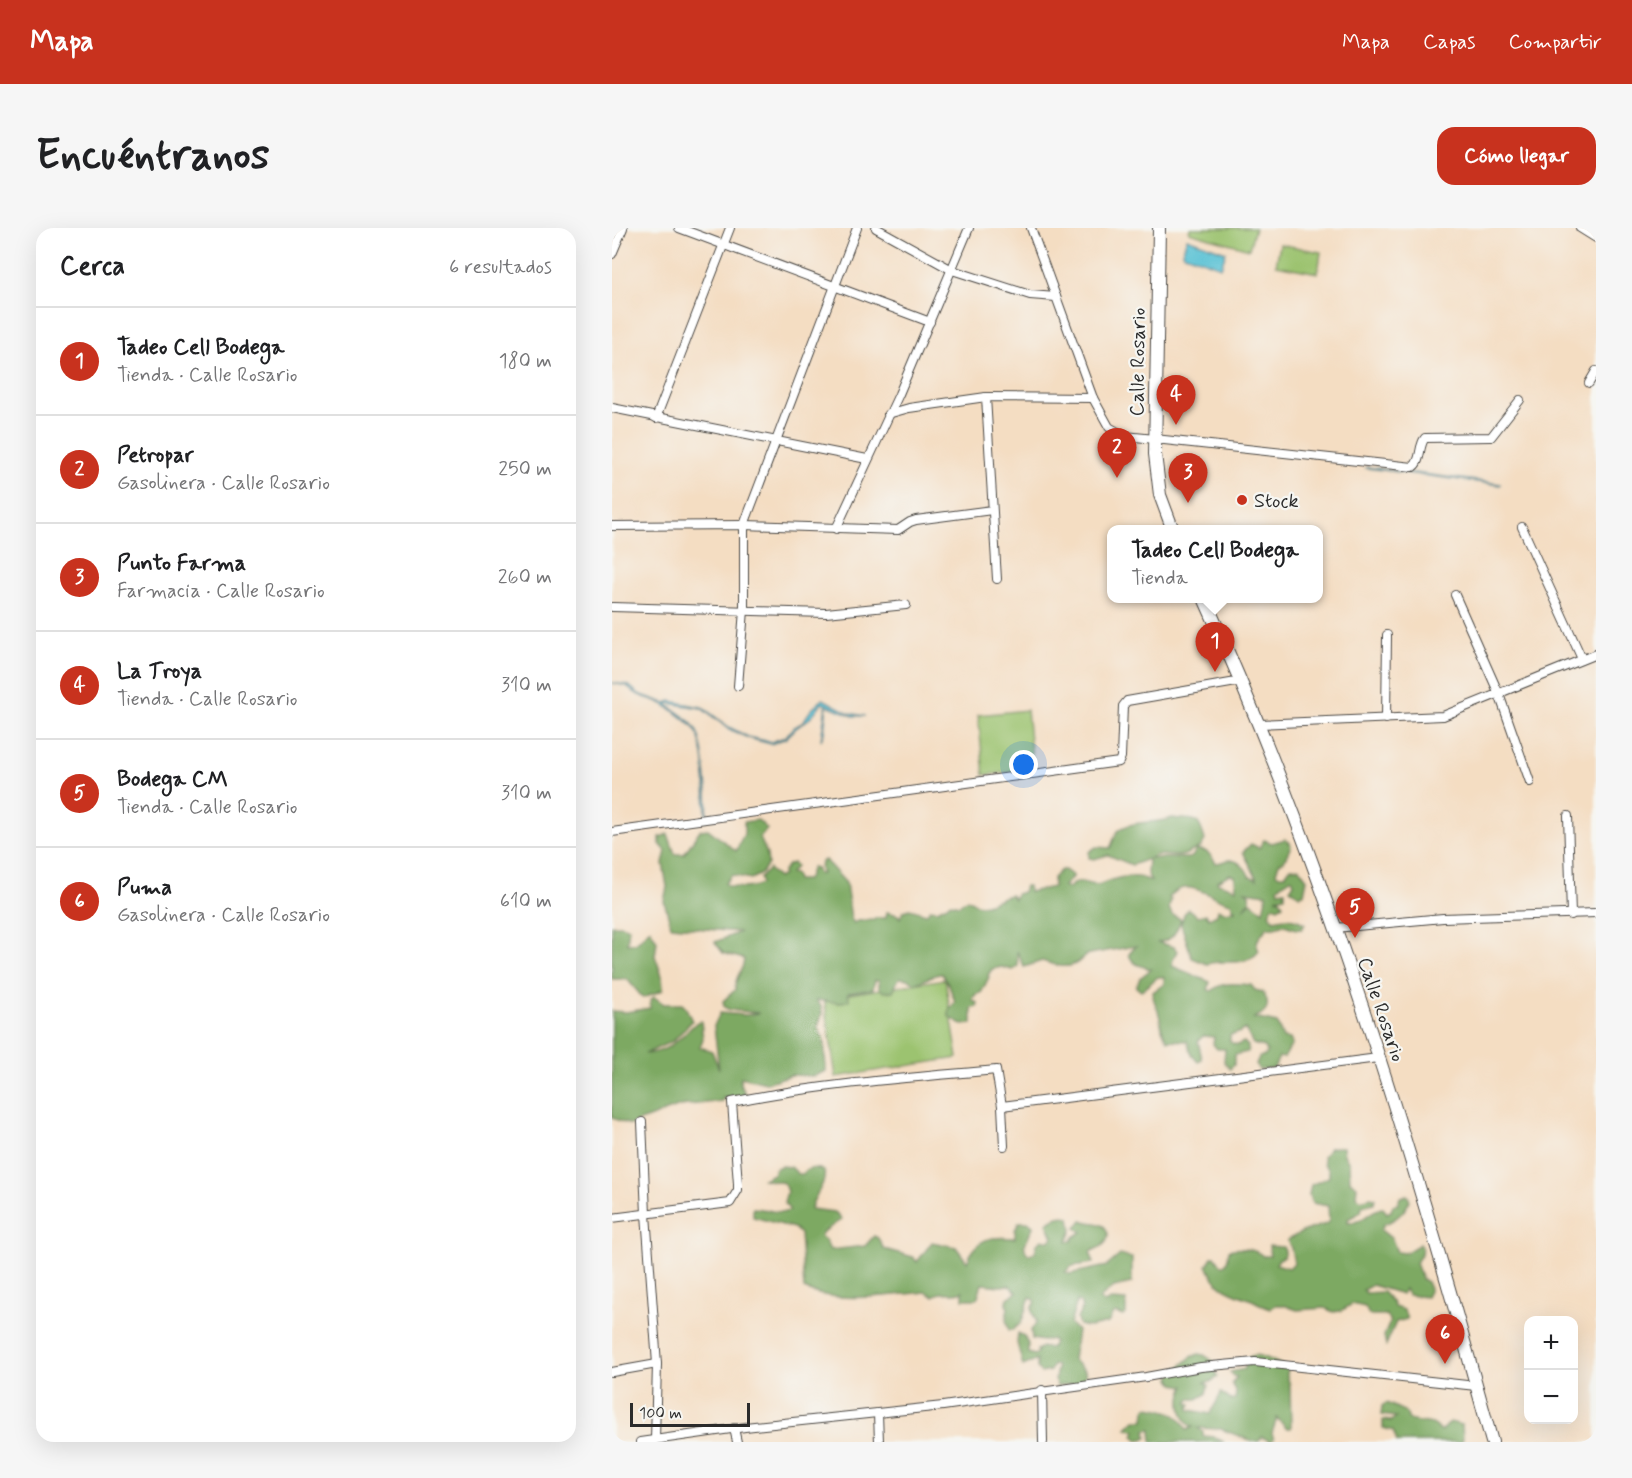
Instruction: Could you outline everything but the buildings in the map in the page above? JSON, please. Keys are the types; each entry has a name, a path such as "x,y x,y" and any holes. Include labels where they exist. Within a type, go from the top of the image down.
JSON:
{"main road":[{"name":"Calle Rosario","path":"1159,228 1155,454 1160,495 1171,525"},
{"name":"Calle Rosario","path":"1206,603 1242,681 1286,789 1335,928 1404,1136 1492,1442"}],"street":[{"path":"612,254 623,228"},
{"path":"679,228 930,322"},
{"path":"656,418 730,228"},
{"path":"738,686 744,610 744,525 857,228"},
{"path":"876,228 952,270 1030,295 1056,297"},
{"path":"836,529 930,322 969,228"},
{"path":"1031,228 1093,398 1108,427 1116,433 1413,467 1418,462 1422,441 1425,438 1491,437 1520,400"},
{"path":"1580,228 1596,238"},
{"path":"1589,383 1596,371"},
{"path":"897,396 902,407 909,408"},
{"path":"888,414 909,408 986,397 1093,398"},
{"path":"986,397 997,579"},
{"path":"612,408 867,459"},
{"path":"612,526 744,525 898,530 916,520 992,510"},
{"path":"1522,527 1582,659"},
{"path":"1455,595 1498,694 1530,782"},
{"path":"612,607 826,613 906,605"},
{"path":"1386,719 1387,635"},
{"path":"1260,724 1443,716 1596,654"},
{"path":"612,832 1119,762 1123,706 1127,701 1242,681"},
{"path":"1568,816 1571,915"},
{"path":"1335,928 1452,918 1596,913"},
{"path":"1002,1106 1378,1058"},
{"path":"612,1218 723,1205 733,1200 738,1184 732,1102 821,1087 996,1070 1002,1106 1004,1146"},
{"path":"642,1122 657,1364 655,1440"},
{"path":"640,1442 734,1428 943,1406 1201,1367 1256,1362 1476,1386"},
{"path":"612,1372 657,1364"},
{"path":"1042,1390 1043,1442"},
{"path":"878,1413 879,1442"},
{"path":"734,1428 737,1442"}],"green space":[{"path":"1190,228 1255,228 1249,249 1189,232"},
{"path":"1280,244 1321,252 1318,273 1276,265"},
{"path":"1027,710 1033,770 984,775 978,715"},
{"path":"1172,818 1194,820 1200,825 1205,840 1201,847 1184,855 1158,855 1150,858 1188,858 1192,857 1196,850 1203,850 1216,863 1229,860 1237,862 1245,868 1249,876 1257,879 1243,852 1251,844 1259,848 1264,840 1272,843 1285,839 1291,846 1284,861 1279,863 1276,873 1285,875 1290,868 1299,868 1307,879 1304,894 1300,895 1290,889 1294,883 1292,878 1278,887 1279,891 1285,890 1285,896 1276,898 1280,899 1283,905 1278,908 1273,906 1269,914 1274,920 1290,918 1297,920 1305,924 1302,929 1282,925 1267,927 1257,941 1259,951 1248,960 1207,964 1192,958 1181,924 1188,909 1198,916 1206,914 1209,918 1217,914 1218,909 1224,912 1237,910 1233,909 1231,903 1191,888 1176,891 1169,898 1172,915 1181,919 1173,936 1157,942 1174,947 1177,951 1172,966 1210,982 1208,990 1212,991 1225,984 1236,984 1251,985 1255,990 1263,992 1267,1008 1254,1018 1277,1023 1283,1038 1290,1039 1292,1044 1284,1058 1279,1057 1274,1068 1259,1070 1256,1064 1259,1057 1266,1055 1267,1052 1264,1047 1253,1044 1245,1029 1230,1035 1230,1042 1237,1045 1244,1042 1248,1046 1248,1052 1234,1055 1234,1065 1230,1069 1224,1062 1225,1049 1217,1049 1213,1044 1214,1037 1203,1036 1198,1041 1202,1059 1198,1062 1192,1055 1187,1041 1168,1040 1162,1030 1153,995 1153,992 1164,984 1164,977 1158,977 1141,991 1136,987 1140,978 1151,969 1137,964 1130,958 1129,954 1136,946 1089,954 1077,963 1068,966 1042,961 1024,967 1017,951 1018,966 1012,970 1002,967 992,969 981,993 976,994 973,998 973,1001 978,1003 977,1007 972,1008 972,1024 962,1025 949,1017 949,1010 955,1002 942,974 915,983 909,979 899,978 893,991 884,992 879,988 879,980 875,980 873,989 848,993 849,1000 840,1003 816,1000 821,1006 822,1013 818,1028 824,1039 826,1071 814,1076 791,1075 766,1083 741,1077 740,1084 747,1096 731,1100 723,1097 723,1101 680,1106 630,1125 612,1118 612,1011 626,1012 650,1008 654,997 664,1004 682,1004 692,1021 673,1041 645,1054 668,1047 701,1021 703,1039 700,1047 712,1051 719,1069 714,1026 720,1013 746,1015 759,1013 730,1010 724,1007 723,1001 735,990 736,980 744,959 723,953 715,942 740,932 671,926 664,901 667,887 663,863 666,851 660,844 660,837 668,834 675,854 684,854 700,830 708,829 736,851 744,834 744,822 758,820 767,829 760,838 767,854 768,864 761,874 751,879 732,875 725,883 728,886 754,887 761,884 760,878 769,869 778,878 783,875 788,865 793,863 796,867 790,873 795,874 797,880 807,880 812,867 816,868 818,874 822,874 821,862 825,860 846,883 851,919 854,923 886,918 887,912 898,915 900,918 903,911 910,909 926,914 930,909 937,910 951,903 959,905 967,899 980,905 1011,895 1014,899 1016,894 1023,892 1025,886 1028,886 1029,892 1053,887 1053,878 1061,870 1073,876 1064,886 1069,889 1078,882 1099,885 1124,877 1140,877 1151,881 1147,873 1148,859 1132,865 1108,855 1089,858 1089,852 1096,847 1110,848 1118,831 1124,827 1137,823","holes":["1230,874 1235,876 1236,889 1217,881","1245,891 1267,894 1263,911 1251,902 1243,909 1250,901 1249,894"]},
{"path":"612,925 629,928 627,944 636,943 650,929 657,941 655,956 662,976 663,990 643,998 627,979 612,979"},
{"path":"945,979 958,1058 836,1077 824,998"},
{"path":"1343,1147 1344,1155 1349,1162 1350,1181 1357,1186 1356,1196 1361,1200 1375,1198 1374,1203 1362,1206 1361,1212 1348,1219 1348,1223 1360,1220 1378,1209 1383,1208 1387,1213 1391,1211 1393,1205 1398,1204 1400,1197 1407,1195 1410,1200 1403,1212 1384,1224 1381,1230 1392,1239 1397,1252 1405,1253 1420,1244 1421,1254 1416,1263 1422,1279 1427,1282 1430,1289 1426,1297 1408,1295 1405,1289 1402,1294 1372,1285 1363,1290 1366,1293 1383,1292 1394,1307 1404,1310 1407,1319 1396,1322 1386,1345 1384,1336 1390,1322 1386,1315 1369,1315 1365,1307 1352,1304 1341,1311 1333,1312 1325,1308 1297,1310 1283,1305 1276,1305 1270,1309 1219,1285 1207,1265 1215,1256 1221,1265 1224,1265 1227,1262 1229,1250 1233,1249 1247,1249 1263,1256 1270,1256 1269,1246 1283,1247 1284,1257 1276,1264 1289,1268 1294,1263 1287,1240 1329,1221 1328,1206 1312,1203 1309,1195 1311,1185 1329,1177 1329,1170 1324,1164 1323,1156 1330,1148"},
{"path":"791,1167 798,1174 803,1174 813,1168 824,1171 824,1181 811,1209 835,1212 842,1219 820,1236 830,1250 865,1246 874,1236 878,1238 884,1249 913,1257 917,1262 932,1242 956,1247 967,1262 975,1247 986,1240 999,1237 1015,1238 1015,1230 1019,1222 1028,1222 1033,1226 1025,1244 1029,1255 1035,1252 1037,1244 1042,1239 1050,1241 1053,1237 1047,1223 1056,1218 1070,1217 1072,1231 1067,1241 1072,1241 1082,1232 1076,1228 1082,1220 1100,1224 1106,1229 1108,1235 1102,1246 1090,1252 1094,1263 1072,1266 1065,1272 1069,1274 1107,1266 1120,1255 1132,1258 1132,1283 1114,1287 1099,1299 1105,1303 1111,1300 1126,1301 1126,1313 1123,1316 1116,1313 1112,1315 1108,1323 1087,1327 1079,1325 1077,1319 1082,1308 1080,1302 1077,1301 1070,1324 1077,1330 1073,1360 1085,1371 1086,1377 1079,1383 1057,1386 1055,1381 1057,1366 1053,1365 1050,1371 1041,1373 1037,1368 1037,1360 1023,1366 1017,1343 1018,1333 1024,1336 1028,1344 1028,1353 1034,1355 1042,1347 1051,1348 1054,1342 1052,1339 1043,1341 1032,1339 1031,1330 1036,1323 1032,1311 1035,1300 1030,1297 1021,1323 1013,1330 1009,1330 1006,1305 1008,1298 1017,1292 1009,1285 982,1284 977,1299 963,1299 963,1291 933,1296 927,1292 848,1297 817,1294 804,1289 800,1234 794,1228 753,1217 753,1208 790,1211 784,1202 787,1192 784,1183 763,1179 773,1174 776,1168"},
{"path":"1199,1354 1216,1363 1214,1370 1218,1377 1205,1383 1208,1385 1206,1394 1197,1399 1190,1399 1188,1403 1191,1404 1190,1410 1210,1414 1221,1393 1231,1400 1235,1399 1236,1391 1232,1383 1237,1377 1230,1372 1245,1369 1250,1356 1262,1356 1288,1368 1291,1428 1286,1428 1277,1418 1272,1433 1274,1439 1270,1441 1262,1437 1259,1441 1252,1441 1221,1429 1198,1428 1203,1432 1203,1436 1214,1437 1224,1442 1152,1442 1151,1429 1146,1430 1147,1438 1139,1440 1134,1436 1136,1431 1127,1428 1135,1420 1144,1420 1145,1410 1148,1407 1175,1415 1187,1430 1193,1427 1183,1415 1181,1397 1185,1386 1174,1384 1171,1375 1191,1357"},
{"path":"1386,1403 1404,1411 1411,1420 1431,1424 1440,1431 1450,1422 1462,1425 1463,1439 1461,1442 1397,1442 1393,1431 1383,1428 1383,1420 1391,1421 1396,1417 1381,1415 1382,1406"}],"water":[{"path":"1187,238 1226,252 1221,267 1182,253"},
{"path":"1366,468 1500,484 1500,485"},
{"path":"612,683 628,685 639,694 665,703 671,701 702,707 729,727 748,737 771,742 785,737 794,727 802,723 823,699 849,713 865,716 853,716 827,705 821,740 826,705 822,703 810,718 786,738 771,744 748,738 729,729 701,708 668,703 692,724 699,738 690,724 658,701 640,695 627,686"},
{"path":"703,756 707,787 706,819 705,774"}],"place":[{"name":"La Troya","path":"1176,425"},
{"name":"Petropar","path":"1117,478"},
{"name":"Stock","path":"1242,500"},
{"name":"Punto Farma","path":"1188,503"},
{"name":"Tadeo Cell Bodega","path":"1215,672"},
{"name":"Bodega CM","path":"1355,938"},
{"name":"Puma","path":"1445,1364"}]}
